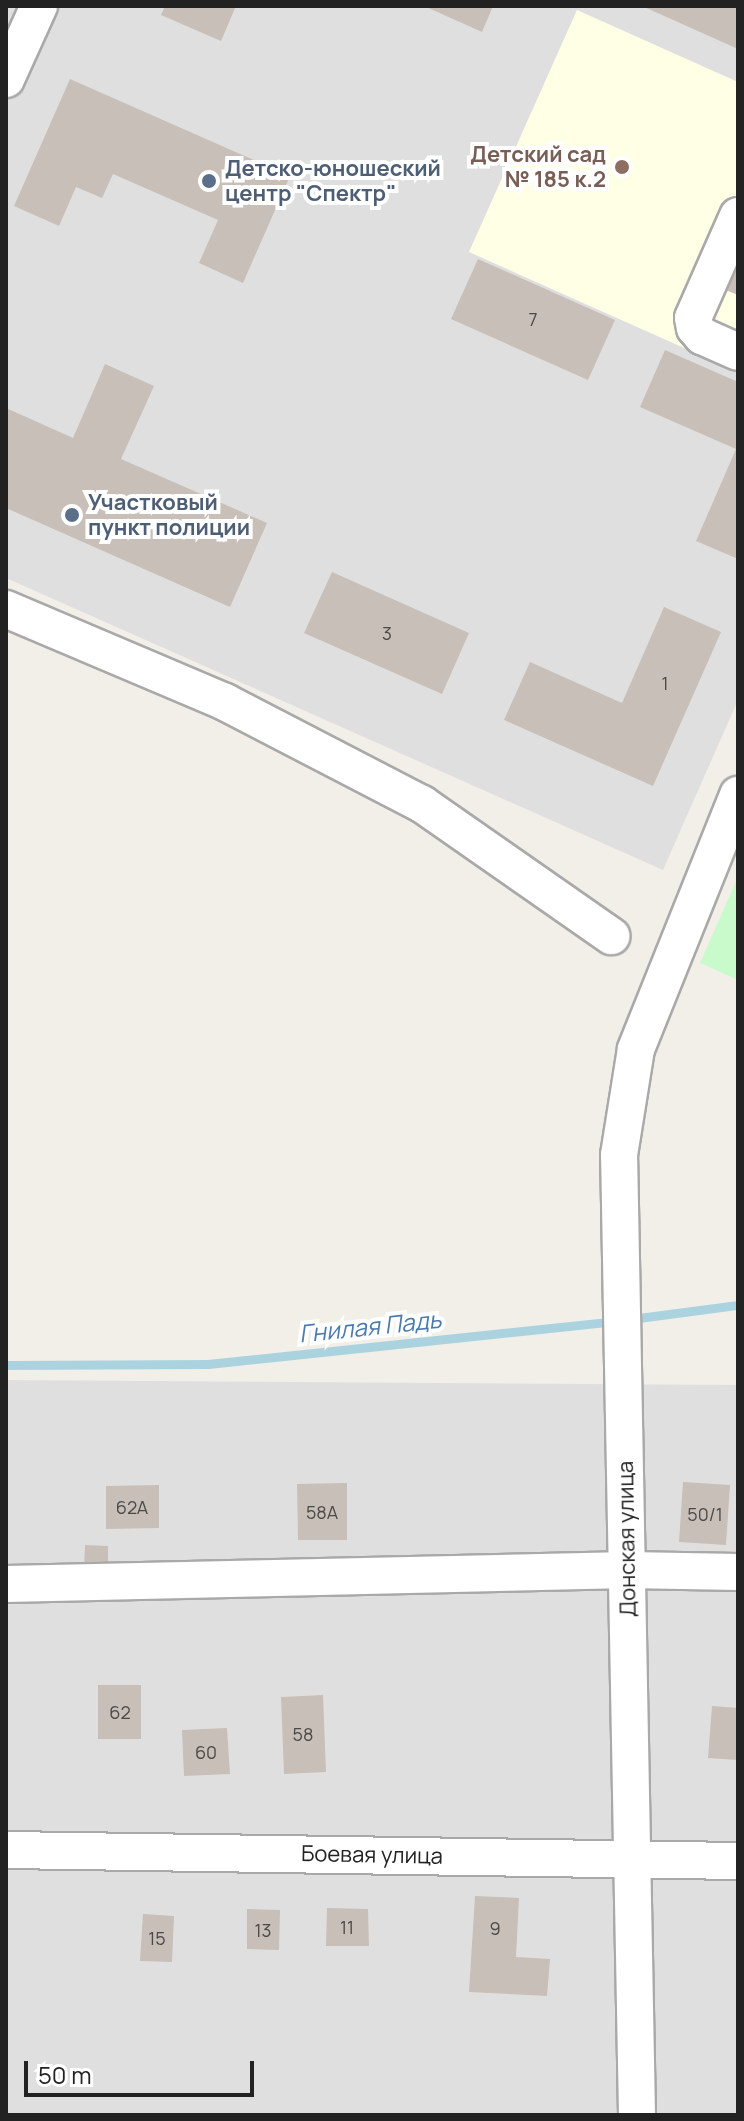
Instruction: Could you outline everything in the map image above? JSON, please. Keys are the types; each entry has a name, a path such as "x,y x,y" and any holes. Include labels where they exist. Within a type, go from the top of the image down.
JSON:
{"street":[{"path":"6,79 39,6"},
{"path":"738,216 693,318 695,328 702,336 738,352"},
{"path":"6,609 225,702 422,804 611,936"},
{"name":"Донская улица","path":"637,2115 619,1155 636,1049 738,795"},
{"path":"6,1584 628,1570 738,1572"},
{"name":"Боевая улица","path":"6,1850 738,1861"}],"shaded area":[{"path":"6,6 738,6 738,700 663,870 6,578"},
{"name":"Детский сад № 185 к.2","path":"577,10 738,82 738,372 469,252"},
{"path":"6,1380 738,1385 738,2115 6,2115"}],"green space":[{"path":"738,877 738,980 700,963"}],"building":[{"path":"165,6 236,6 221,41 161,15"},
{"path":"424,6 493,6 482,32"},
{"path":"642,6 738,6 738,49"},
{"name":"Детско-юношеский центр \"Спектр\"","path":"70,79 290,176 243,283 199,263 218,220 113,174 102,198 76,187 59,226 14,206"},
{"path":"738,256 738,295 723,289"},
{"path":"478,259 615,320 588,380 451,319"},
{"path":"665,350 738,382 738,559 696,541 736,449 640,407"},
{"path":"105,364 154,386 121,459 267,523 230,607 6,508 6,408 73,438"},
{"path":"332,572 469,633 442,694 304,633"},
{"path":"664,607 721,632 653,786 504,720 530,662 622,703"},
{"path":"683,1482 730,1485 726,1545 679,1542"},
{"path":"347,1483 347,1540 298,1540 297,1484"},
{"path":"159,1485 159,1528 106,1529 106,1486"},
{"path":"85,1545 108,1546 108,1570 84,1570"},
{"path":"98,1685 141,1685 141,1739 98,1739"},
{"path":"323,1695 326,1772 284,1774 281,1697"},
{"path":"712,1706 738,1708 738,1760 708,1758"},
{"path":"227,1728 230,1774 184,1776 182,1730"},
{"path":"475,1896 519,1898 516,1957 550,1959 547,1996 469,1992"},
{"path":"327,1908 368,1909 369,1946 326,1946"},
{"path":"247,1909 280,1910 279,1950 247,1949"},
{"path":"143,1914 174,1916 172,1962 140,1961"}],"waterway":[{"name":"Гнилая Падь","path":"631,1319 738,1305"},
{"name":"Гнилая Падь","path":"6,1365 208,1364 616,1321"}],"place":[{"name":"Детский сад № 185 к.2","path":"622,167"},
{"name":"Детско-юношеский центр \"Спектр\"","path":"209,181"},
{"name":"Участковый пункт полиции","path":"72,515"}]}
